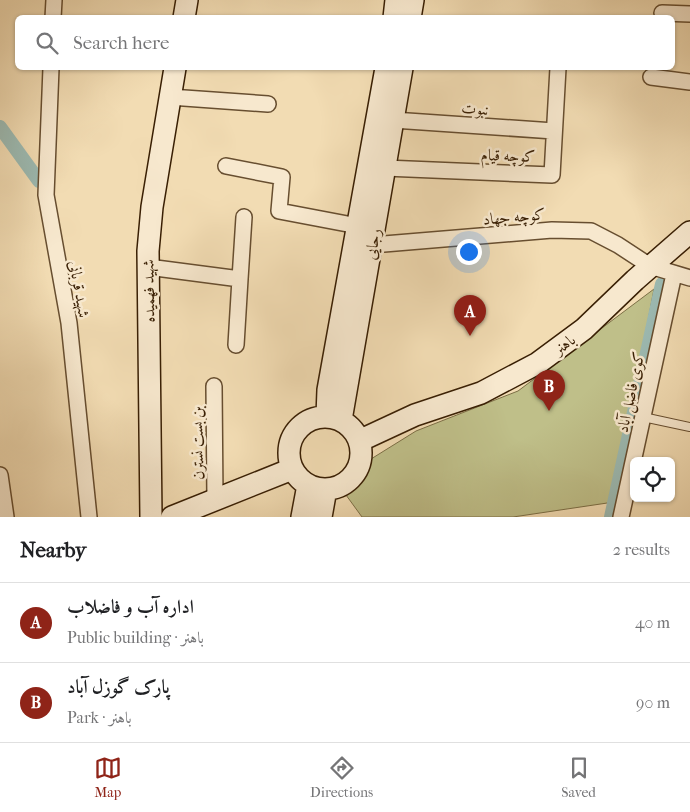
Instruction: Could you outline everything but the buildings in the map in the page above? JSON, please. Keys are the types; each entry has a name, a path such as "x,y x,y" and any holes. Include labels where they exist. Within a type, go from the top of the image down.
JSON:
{"street":[{"path":"53,15 54,0"},
{"path":"184,15 187,0"},
{"path":"394,15 396,0"},
{"path":"410,15 413,0"},
{"path":"662,13 690,14"},
{"name":"شهید قربانی","path":"51,70 46,195 69,323 89,517"},
{"name":"شهید فهمیده","path":"151,517 148,267 152,207 176,70"},
{"name":"رجایی","path":"334,418 328,390 386,70"},
{"name":"رجایی","path":"334,418 372,245 402,70"},
{"name":"کوچه قیام","path":"385,168 552,175 558,70"},
{"path":"651,77 690,82"},
{"path":"170,98 268,104"},
{"name":"نبوت","path":"393,120 554,131"},
{"path":"226,166 282,177 279,211 358,226"},
{"path":"236,345 244,217"},
{"name":"کوچه جهاد","path":"372,245 552,230 591,232 618,245 650,266 690,278"},
{"name":"باهنر","path":"359,441 415,415 481,393 538,363 584,329 650,266 690,232"},
{"path":"148,267 240,279"},
{"name":"کوی فاضل آباد","path":"621,517 674,274"},
{"name":"بن بست نسترن","path":"214,386 215,500"},
{"path":"316,417 334,418 355,433 359,441 359,463 354,473 342,484 317,487 299,478 292,469 288,448 297,428 316,417"},
{"path":"172,517 292,469"},
{"path":"0,476 6,517"},
{"path":"302,517 317,487"},
{"path":"317,487 322,517"}],"lane":[{"path":"643,417 690,427"}],"green space":[{"path":"654,289 614,502 513,517 362,517 346,495 371,459 416,431 518,391"}],"waterway":[{"path":"0,127 39,181"},
{"path":"611,517 662,284"}],"place":[{"name":"اداره آب و فاضلاب","path":"470,336"},
{"name":"پارک گوزل آباد","path":"549,411"}]}
